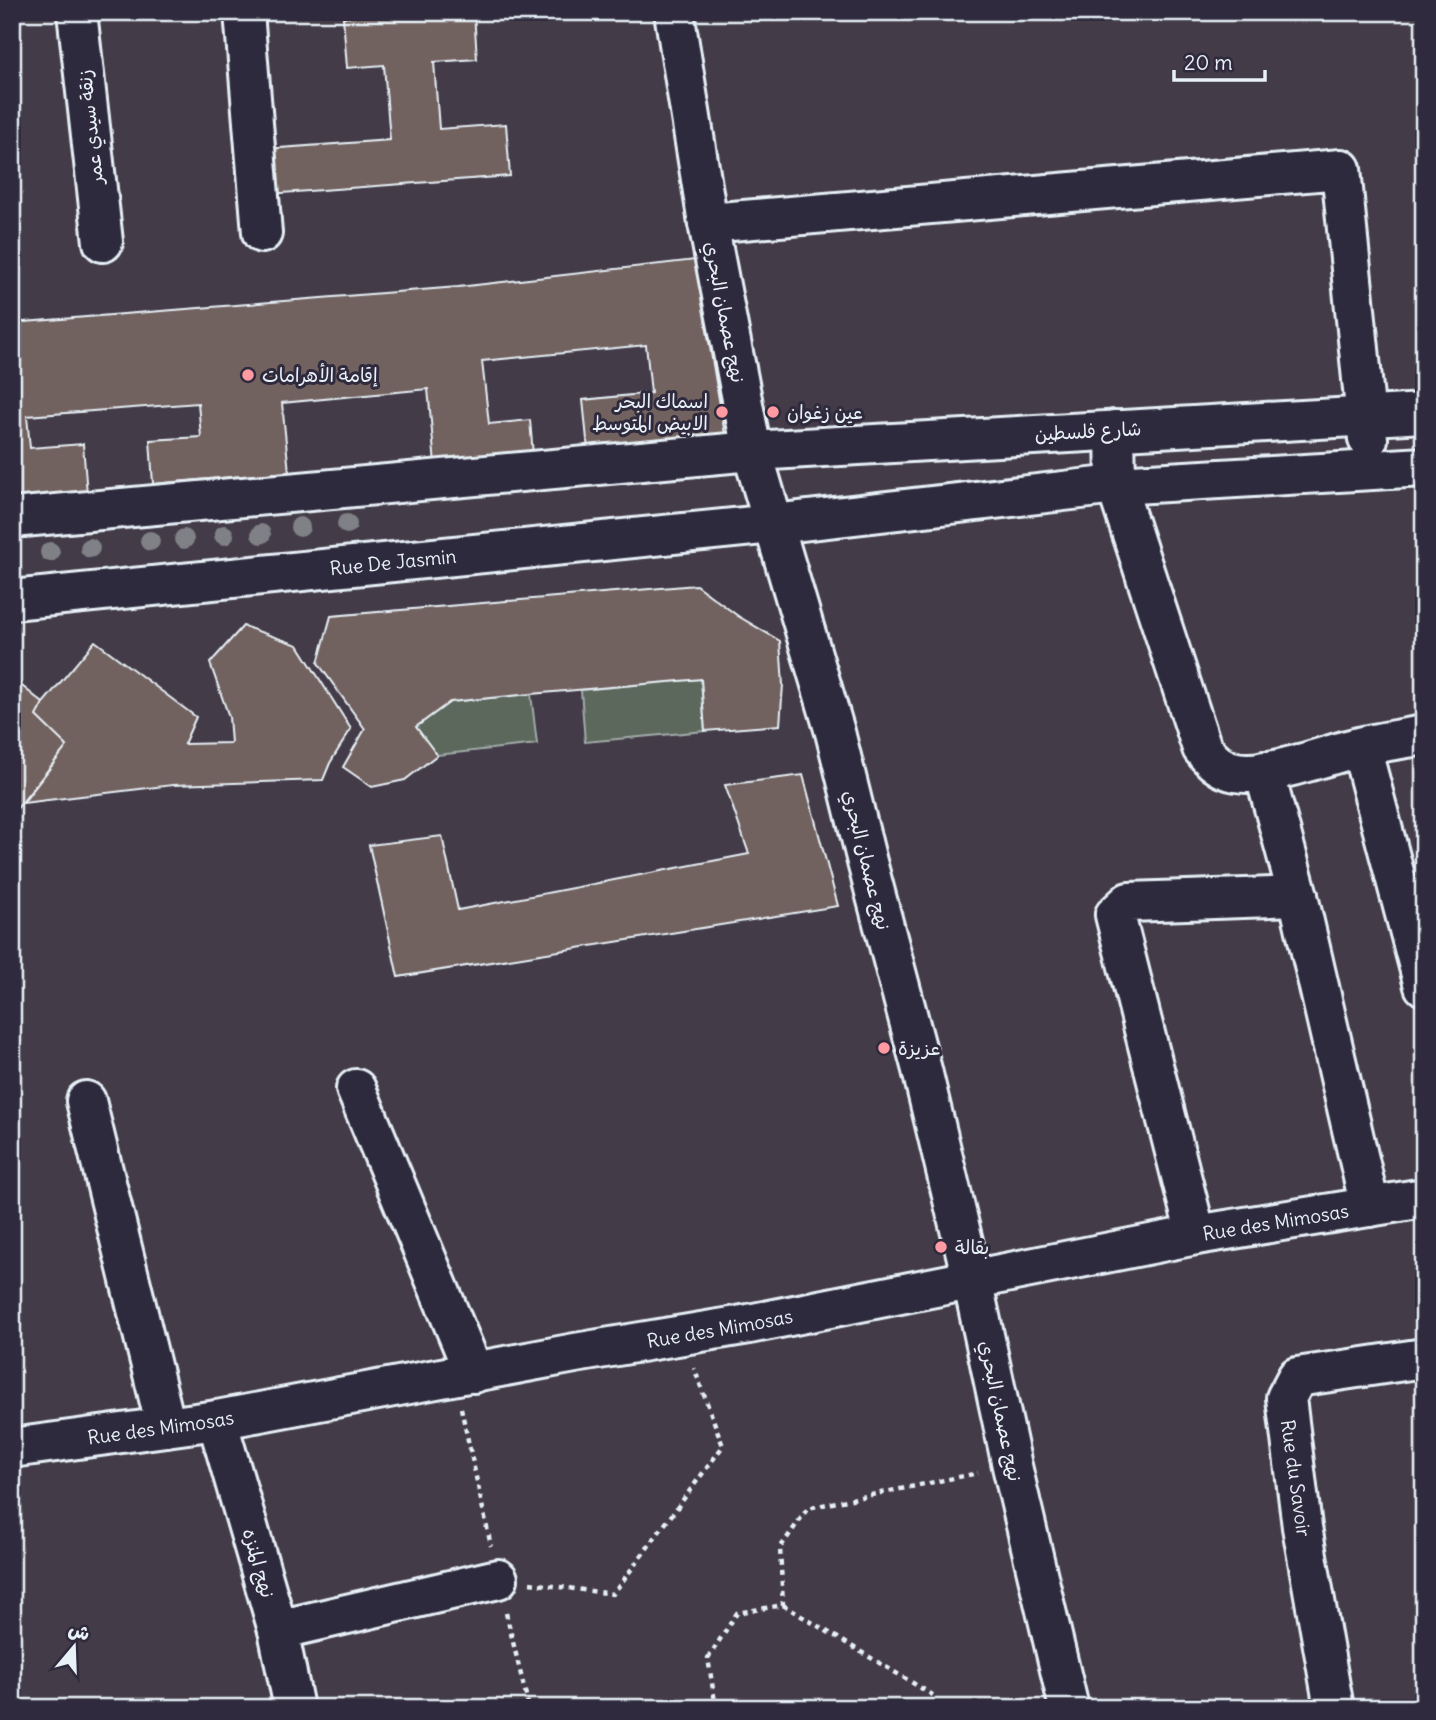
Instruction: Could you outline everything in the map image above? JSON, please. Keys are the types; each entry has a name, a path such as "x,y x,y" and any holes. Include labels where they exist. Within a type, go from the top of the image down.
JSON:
{"street":[{"name":"زنقة سيدي عمر","path":"77,12 103,243"},
{"path":"244,12 262,233"},
{"name":"نهج عصمان البحري","path":"674,12 708,223 752,451 835,732 922,1070 1069,1708"},
{"path":"708,223 1341,169 1371,470"},
{"name":"شارع فلسطين","path":"752,451 1424,412"},
{"path":"1115,430 1116,485 1202,748 1213,762 1240,773 1264,771 1424,735"},
{"path":"12,518 752,451"},
{"path":"774,524 1116,485 1424,467"},
{"name":"Rue De Jasmin","path":"12,600 774,524"},
{"path":"1362,747 1424,986"},
{"path":"1264,771 1298,896 1370,1207"},
{"path":"1196,1235 1115,915 1129,902 1298,896"},
{"path":"356,1089 464,1375"},
{"path":"86,1101 166,1427"},
{"name":"Rue des Mimosas","path":"12,1448 217,1420 575,1353 681,1336 1196,1235 1424,1198"},
{"name":"Rue du Savoir","path":"1334,1708 1302,1527 1286,1398 1297,1377 1424,1358"},
{"name":"نهج المنزه","path":"217,1420 278,1630 294,1708"},
{"path":"278,1630 498,1579"}],"path":[{"path":"498,1579 613,1594 723,1446 681,1336"},
{"path":"464,1375 498,1579 529,1708"},
{"path":"783,1605 780,1548 808,1508 1012,1466"},
{"path":"716,1708 708,1658 737,1613 783,1605 936,1697"}],"green space":[{"path":"701,679 705,731 585,742 581,690"},
{"path":"531,694 537,744 437,755 416,727 450,702"}],"building":[{"path":"406,12 474,12 477,59 434,62 439,129 506,124 510,176 269,194 266,149 390,140 384,65 347,68 343,17"},
{"name":"إقامة الأهرامات","path":"695,260 725,434 588,450 583,400 651,393 646,345 482,361 489,424 530,420 533,455 435,464 428,389 282,403 289,472 153,484 150,440 201,437 198,403 27,416 30,448 83,444 87,494 12,500 12,323 458,287"},
{"path":"696,585 738,616 780,641 783,685 780,725 705,731 701,679 531,694 450,702 416,727 437,755 405,780 372,787 343,767 365,729 318,663 331,616"},
{"path":"243,626 298,645 351,729 323,780 173,785 23,803 67,746 36,716 43,703 95,641 196,717 184,744 231,743 229,717 210,663"},
{"path":"12,678 43,703 36,716 67,746 12,815"},
{"path":"803,775 838,906 398,977 369,845 442,836 458,910 749,854 725,785"}],"place":[{"name":"إقامة الأهرامات","path":"248,375"},
{"name":"اسماك البحر الابيض المتوسط","path":"722,412"},
{"name":"عين زغوان","path":"773,412"},
{"name":"عزيزة","path":"884,1048"},
{"name":"بقالة","path":"941,1247"}]}
